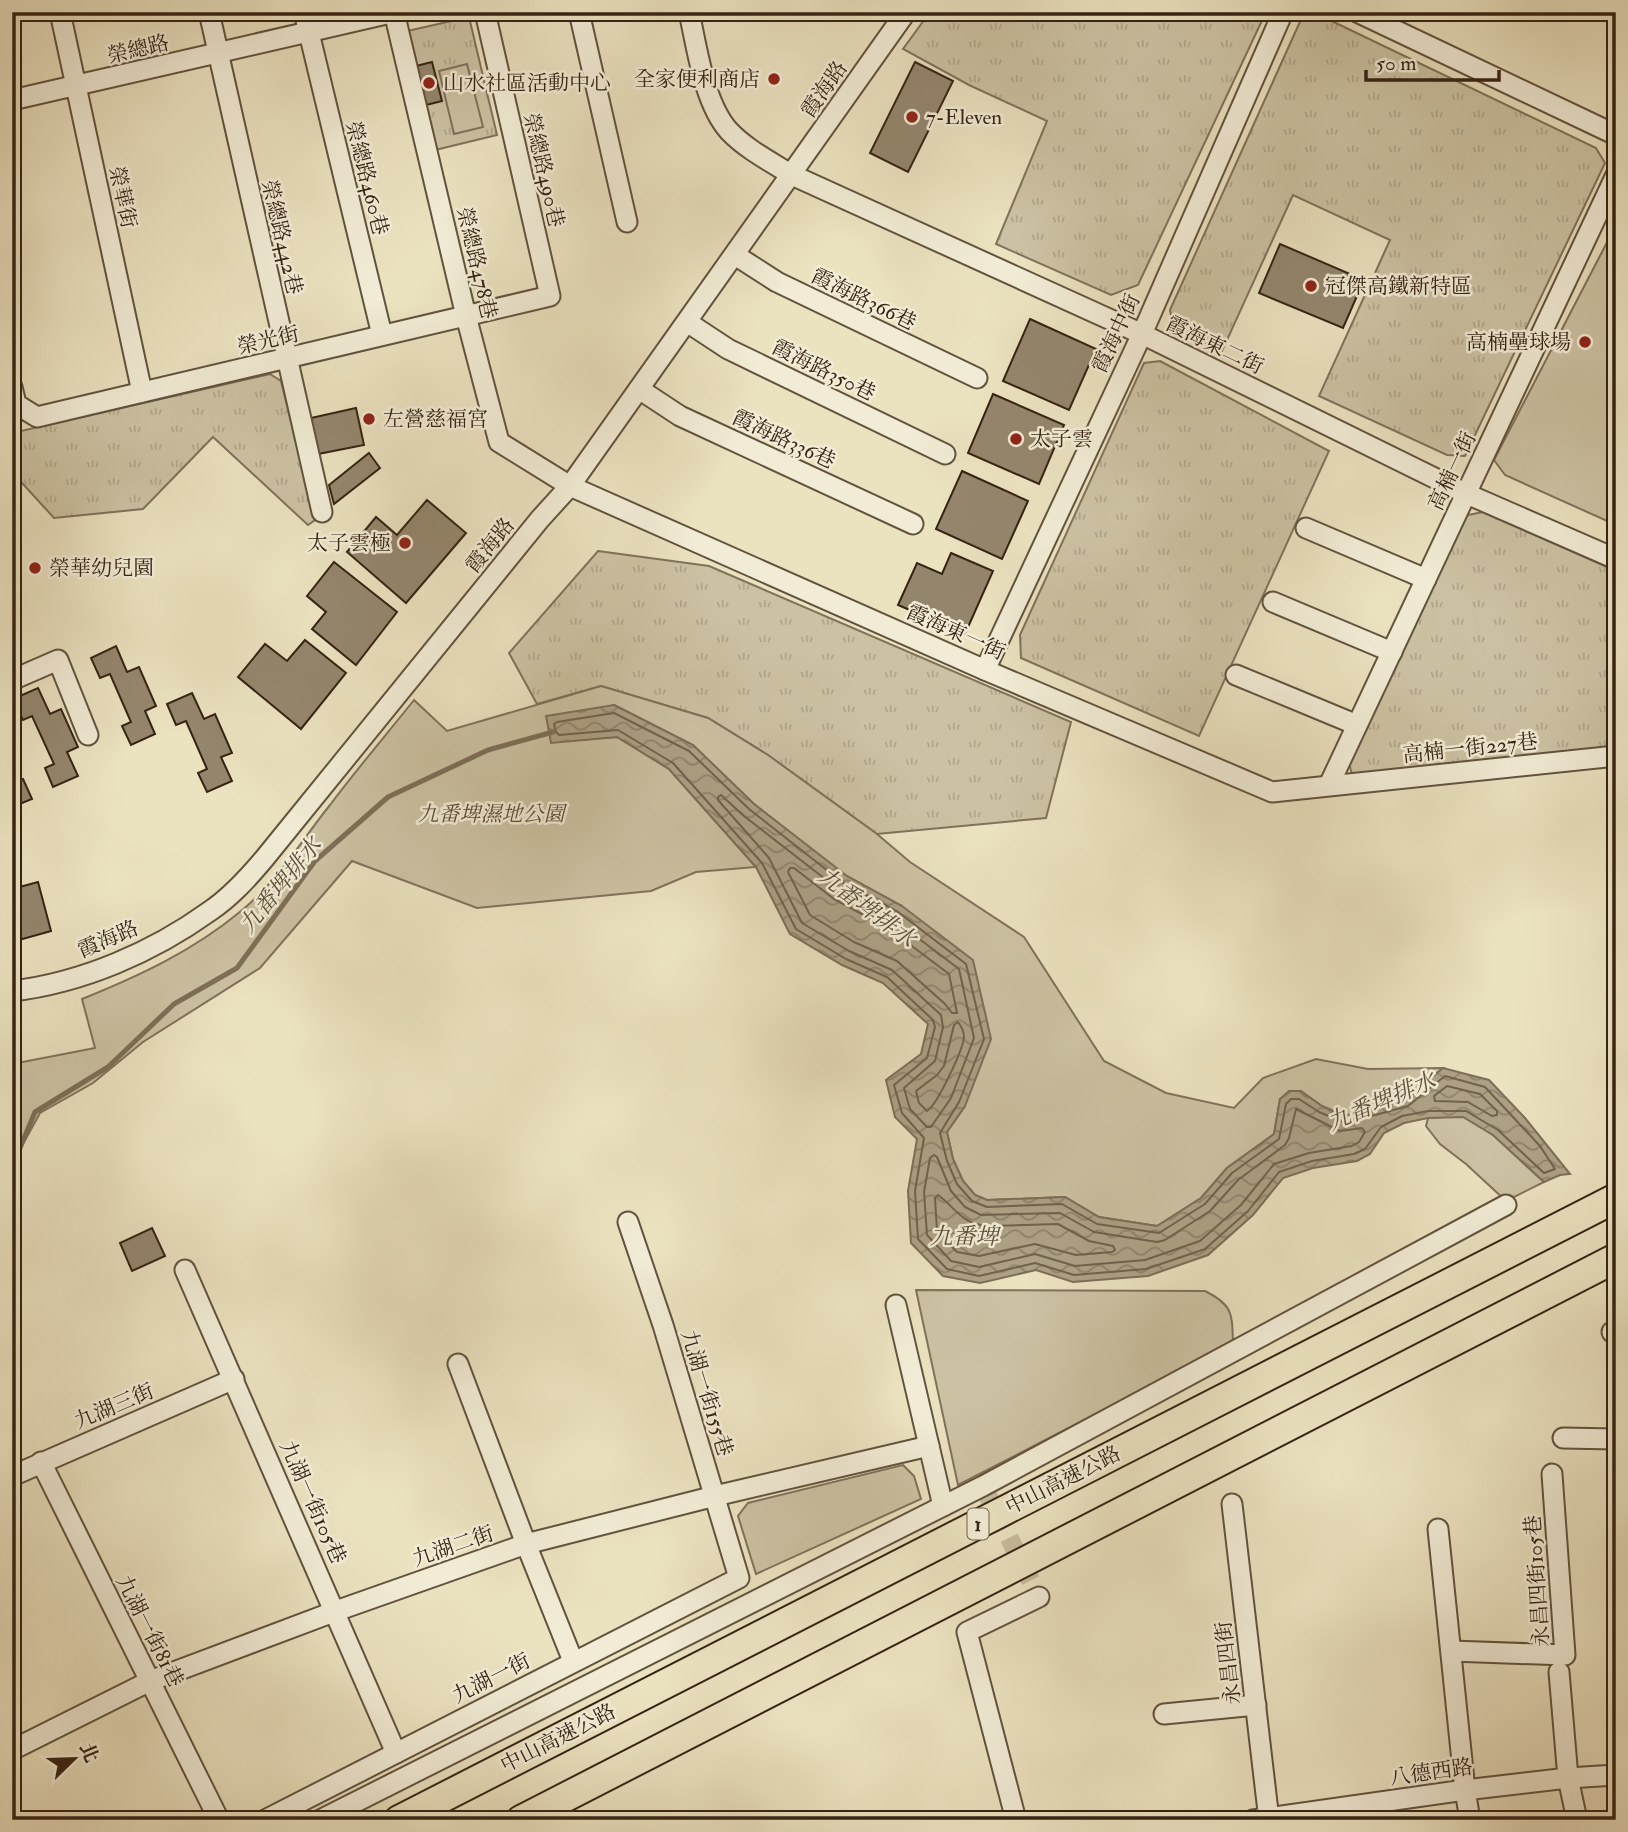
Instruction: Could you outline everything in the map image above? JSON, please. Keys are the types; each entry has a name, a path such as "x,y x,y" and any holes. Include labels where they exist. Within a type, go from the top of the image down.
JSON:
{"highway":[{"name":"中山高速公路","path":"399,1820 1616,1198"},
{"path":"521,1820 1616,1258"}],"street":[{"name":"榮華街","path":"60,12 142,392"},
{"name":"榮總路442巷","path":"209,12 322,512"},
{"name":"榮總路","path":"12,100 218,54 306,22 395,12"},
{"name":"榮總路478巷","path":"395,12 466,316 499,442 570,486"},
{"name":"榮總路490巷","path":"485,12 550,296"},
{"path":"579,12 627,222"},
{"name":"霞海東二街","path":"689,12 707,86 718,114 729,131 792,175 1142,334 1467,494 1616,559"},
{"name":"霞海路","path":"12,991 70,980 159,943 200,918 237,889 540,519 570,486 906,12"},
{"name":"霞海中街","path":"985,670 1142,334 1283,12"},
{"path":"1357,12 1616,135"},
{"name":"榮總路460巷","path":"306,22 382,335"},
{"name":"高楠一街","path":"1329,785 1616,175"},
{"name":"霞海路366巷","path":"735,255 777,282 977,378"},
{"name":"榮光街","path":"12,387 16,404 37,417 550,296"},
{"name":"霞海路350巷","path":"687,322 728,349 945,454"},
{"name":"霞海路336巷","path":"639,389 680,416 914,524"},
{"name":"霞海東一街","path":"570,486 985,670 1272,792 1329,785"},
{"path":"1307,528 1426,579"},
{"path":"1273,602 1392,652"},
{"path":"12,680 58,660 88,735"},
{"path":"1236,675 1357,725"},
{"name":"高楠一街227巷","path":"1329,785 1616,756"},
{"path":"320,1820 943,1506 1506,1205"},
{"name":"九湖一街155巷","path":"628,1222 663,1325 740,1578"},
{"name":"九湖一街105巷","path":"185,1270 397,1753"},
{"path":"897,1305 943,1506"},
{"path":"458,1364 573,1661"},
{"name":"九湖三街","path":"12,1476 234,1379"},
{"path":"1563,1438 1616,1439"},
{"name":"九湖二街","path":"12,1750 150,1681 526,1544 929,1446"},
{"name":"九湖一街81巷","path":"41,1462 219,1820"},
{"name":"永昌四街105巷","path":"1451,1651 1565,1655 1552,1474"},
{"name":"永昌四街","path":"1232,1503 1256,1705 1263,1819"},
{"path":"1438,1529 1465,1790 1471,1820"},
{"name":"九湖一街","path":"265,1820 740,1578"},
{"path":"1016,1820 967,1632 1039,1597"},
{"path":"1559,1672 1568,1778 1577,1820"},
{"path":"1164,1714 1256,1705"},
{"name":"八德西路","path":"1263,1819 1465,1790 1616,1775"}],"green space":[{"path":"930,12 1266,12 1138,285 1111,295 996,244 1047,121 969,85 903,49"},
{"path":"1315,13 1596,148 1605,163 1465,456 1447,455 1319,396 1390,240 1293,195 1222,351 1173,327 1170,310 1303,15"},
{"path":"469,17 497,135 431,151 403,32"},
{"path":"467,64 483,127 454,134 439,71"},
{"name":"高楠壘球場","path":"1616,225 1616,525 1505,475 1494,460"},
{"path":"1160,361 1329,451 1199,736 1021,658 1020,635 1144,363"},
{"path":"270,374 281,381 315,520 308,525 213,437 143,509 54,518 12,472 12,433"},
{"path":"1483,512 1616,571 1616,748 1352,774 1349,764 1463,516"},
{"path":"598,551 709,566 1071,722 1046,818 877,834 768,755 708,718 601,686 537,704 509,653"},
{"name":"九番埤濕地公園","path":"601,686 708,718 768,755 877,834 910,862 1024,937 1104,1061 1166,1093 1234,1108 1263,1078 1316,1059 1368,1069 1443,1068 1405,1100 1344,1116 1301,1092 1280,1099 1274,1134 1227,1168 1201,1198 1157,1226 1099,1217 1065,1197 987,1200 975,1195 963,1181 953,1159 947,1132 965,1106 902,906 847,877 754,804 693,745 614,705 551,742 617,737 669,769 756,867 696,872 651,891 477,908 352,861 260,968 143,1042 93,1083 40,1113 12,1164 12,1064 95,1048 82,999 145,972 185,950 241,911 278,874 414,700 447,731"},
{"path":"1463,1116 1493,1135 1544,1182 1506,1201 1440,1144 1426,1126 1428,1118"},
{"path":"916,1290 1205,1291 1221,1301 1229,1311 1233,1343 958,1485"},
{"path":"903,1465 914,1476 921,1499 756,1574 738,1516 748,1503"}],"water":[{"name":"九番埤","path":"614,705 693,745 754,804 847,876 902,906 973,960 991,1039 965,1106 947,1132 953,1159 963,1181 975,1195 987,1200 1065,1197 1099,1217 1157,1226 1201,1198 1227,1168 1274,1134 1280,1099 1289,1091 1301,1091 1322,1106 1345,1116 1405,1100 1443,1068 1489,1080 1525,1118 1570,1174 1544,1182 1493,1135 1463,1117 1428,1118 1404,1123 1384,1133 1370,1154 1357,1161 1313,1168 1283,1178 1253,1215 1208,1255 1148,1276 1073,1282 1036,1270 980,1283 943,1276 911,1243 908,1191 917,1139 895,1117 886,1080 921,1054 928,1024 883,983 842,965 790,934 756,867 669,769 617,737 551,743 546,716"}],"building":[{"name":"山水社區活動中心","path":"432,62 442,101 426,105 416,66"},
{"name":"7-Eleven","path":"915,62 953,81 908,172 870,153"},
{"name":"冠傑高鐵新特區","path":"1280,244 1364,280 1343,328 1259,293"},
{"name":"太子雲","path":"1030,319 1096,349 1069,410 1003,381"},
{"name":"太子雲","path":"993,394 1064,425 1039,484 968,453"},
{"path":"356,408 364,445 318,454 311,418"},
{"path":"369,453 380,468 334,504 329,485"},
{"name":"太子雲","path":"962,471 1028,501 1002,559 936,529"},
{"name":"太子雲極","path":"427,500 466,533 406,603 347,552 376,517 397,535"},
{"path":"951,553 993,571 965,634 898,605 917,563 942,574"},
{"name":"太子雲極","path":"334,562 397,612 356,665 312,629 326,612 307,596"},
{"path":"305,640 346,673 301,729 238,677 265,644 287,661"},
{"path":"116,646 127,672 139,667 156,706 145,711 155,734 131,745 122,726 131,722 110,674 100,678 91,658"},
{"path":"38,688 50,714 61,709 78,747 67,752 78,776 53,787 45,768 54,764 32,716 23,720 13,699"},
{"path":"192,693 204,719 215,714 232,753 221,757 232,781 207,792 198,773 207,769 186,721 176,725 167,704"},
{"path":"23,779 32,799 12,807 12,782"},
{"path":"38,882 51,931 12,942 12,889"},
{"path":"152,1228 165,1256 132,1271 120,1243"}],"waterway":[{"name":"九番埤排水","path":"12,1167 35,1112 108,1067 174,1004 237,968 315,861 388,797 488,750 553,732"}],"tunnel":[{"path":"983,1486 1039,1597"}],"place":[{"name":"全家便利商店","path":"774,79"},
{"name":"山水社區活動中心","path":"429,83"},
{"name":"7-Eleven","path":"912,117"},
{"name":"冠傑高鐵新特區","path":"1311,286"},
{"name":"高楠壘球場","path":"1585,342"},
{"name":"左營慈福宮","path":"369,419"},
{"name":"太子雲","path":"1016,439"},
{"name":"太子雲極","path":"405,543"},
{"name":"榮華幼兒園","path":"35,568"}]}
